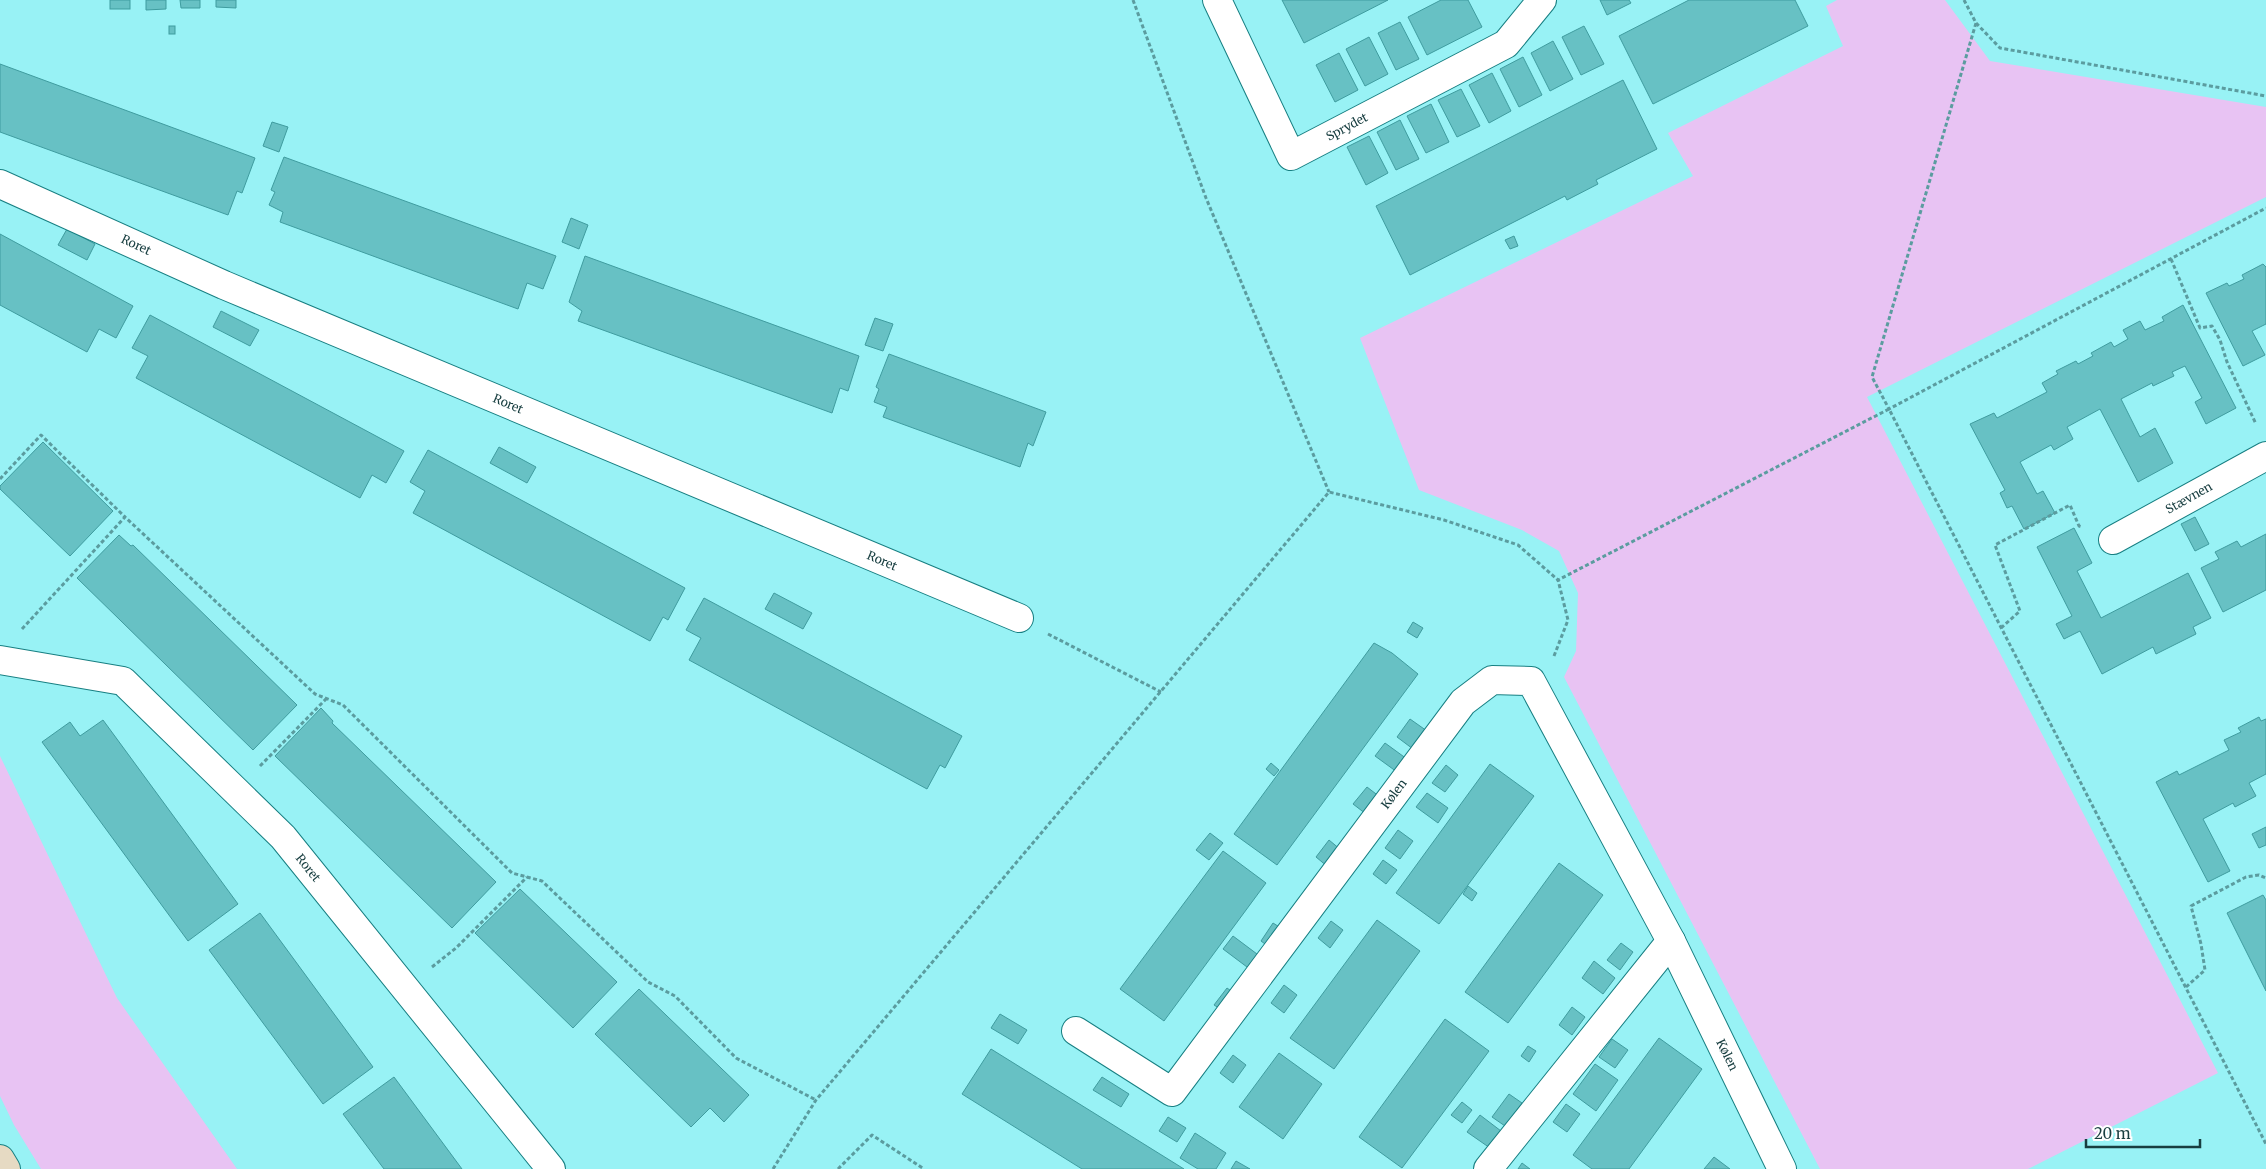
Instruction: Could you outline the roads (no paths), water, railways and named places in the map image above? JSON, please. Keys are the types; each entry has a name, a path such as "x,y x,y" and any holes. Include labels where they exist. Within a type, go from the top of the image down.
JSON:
{"main road":[{"path":"0,1159 6,1169"}],"street":[{"name":"Sprydet","path":"1217,0 1291,156 1506,44 1542,0"},
{"name":"Roret","path":"0,184 224,285 1019,618"},
{"name":"Stævnen","path":"2113,540 2266,456"},
{"name":"Roret","path":"0,660 123,681 283,837 551,1169"},
{"name":"Kølen","path":"1076,1031 1172,1092 1463,702 1492,680 1531,681 1671,941 1782,1169"},
{"path":"1488,1169 1671,941"}]}
